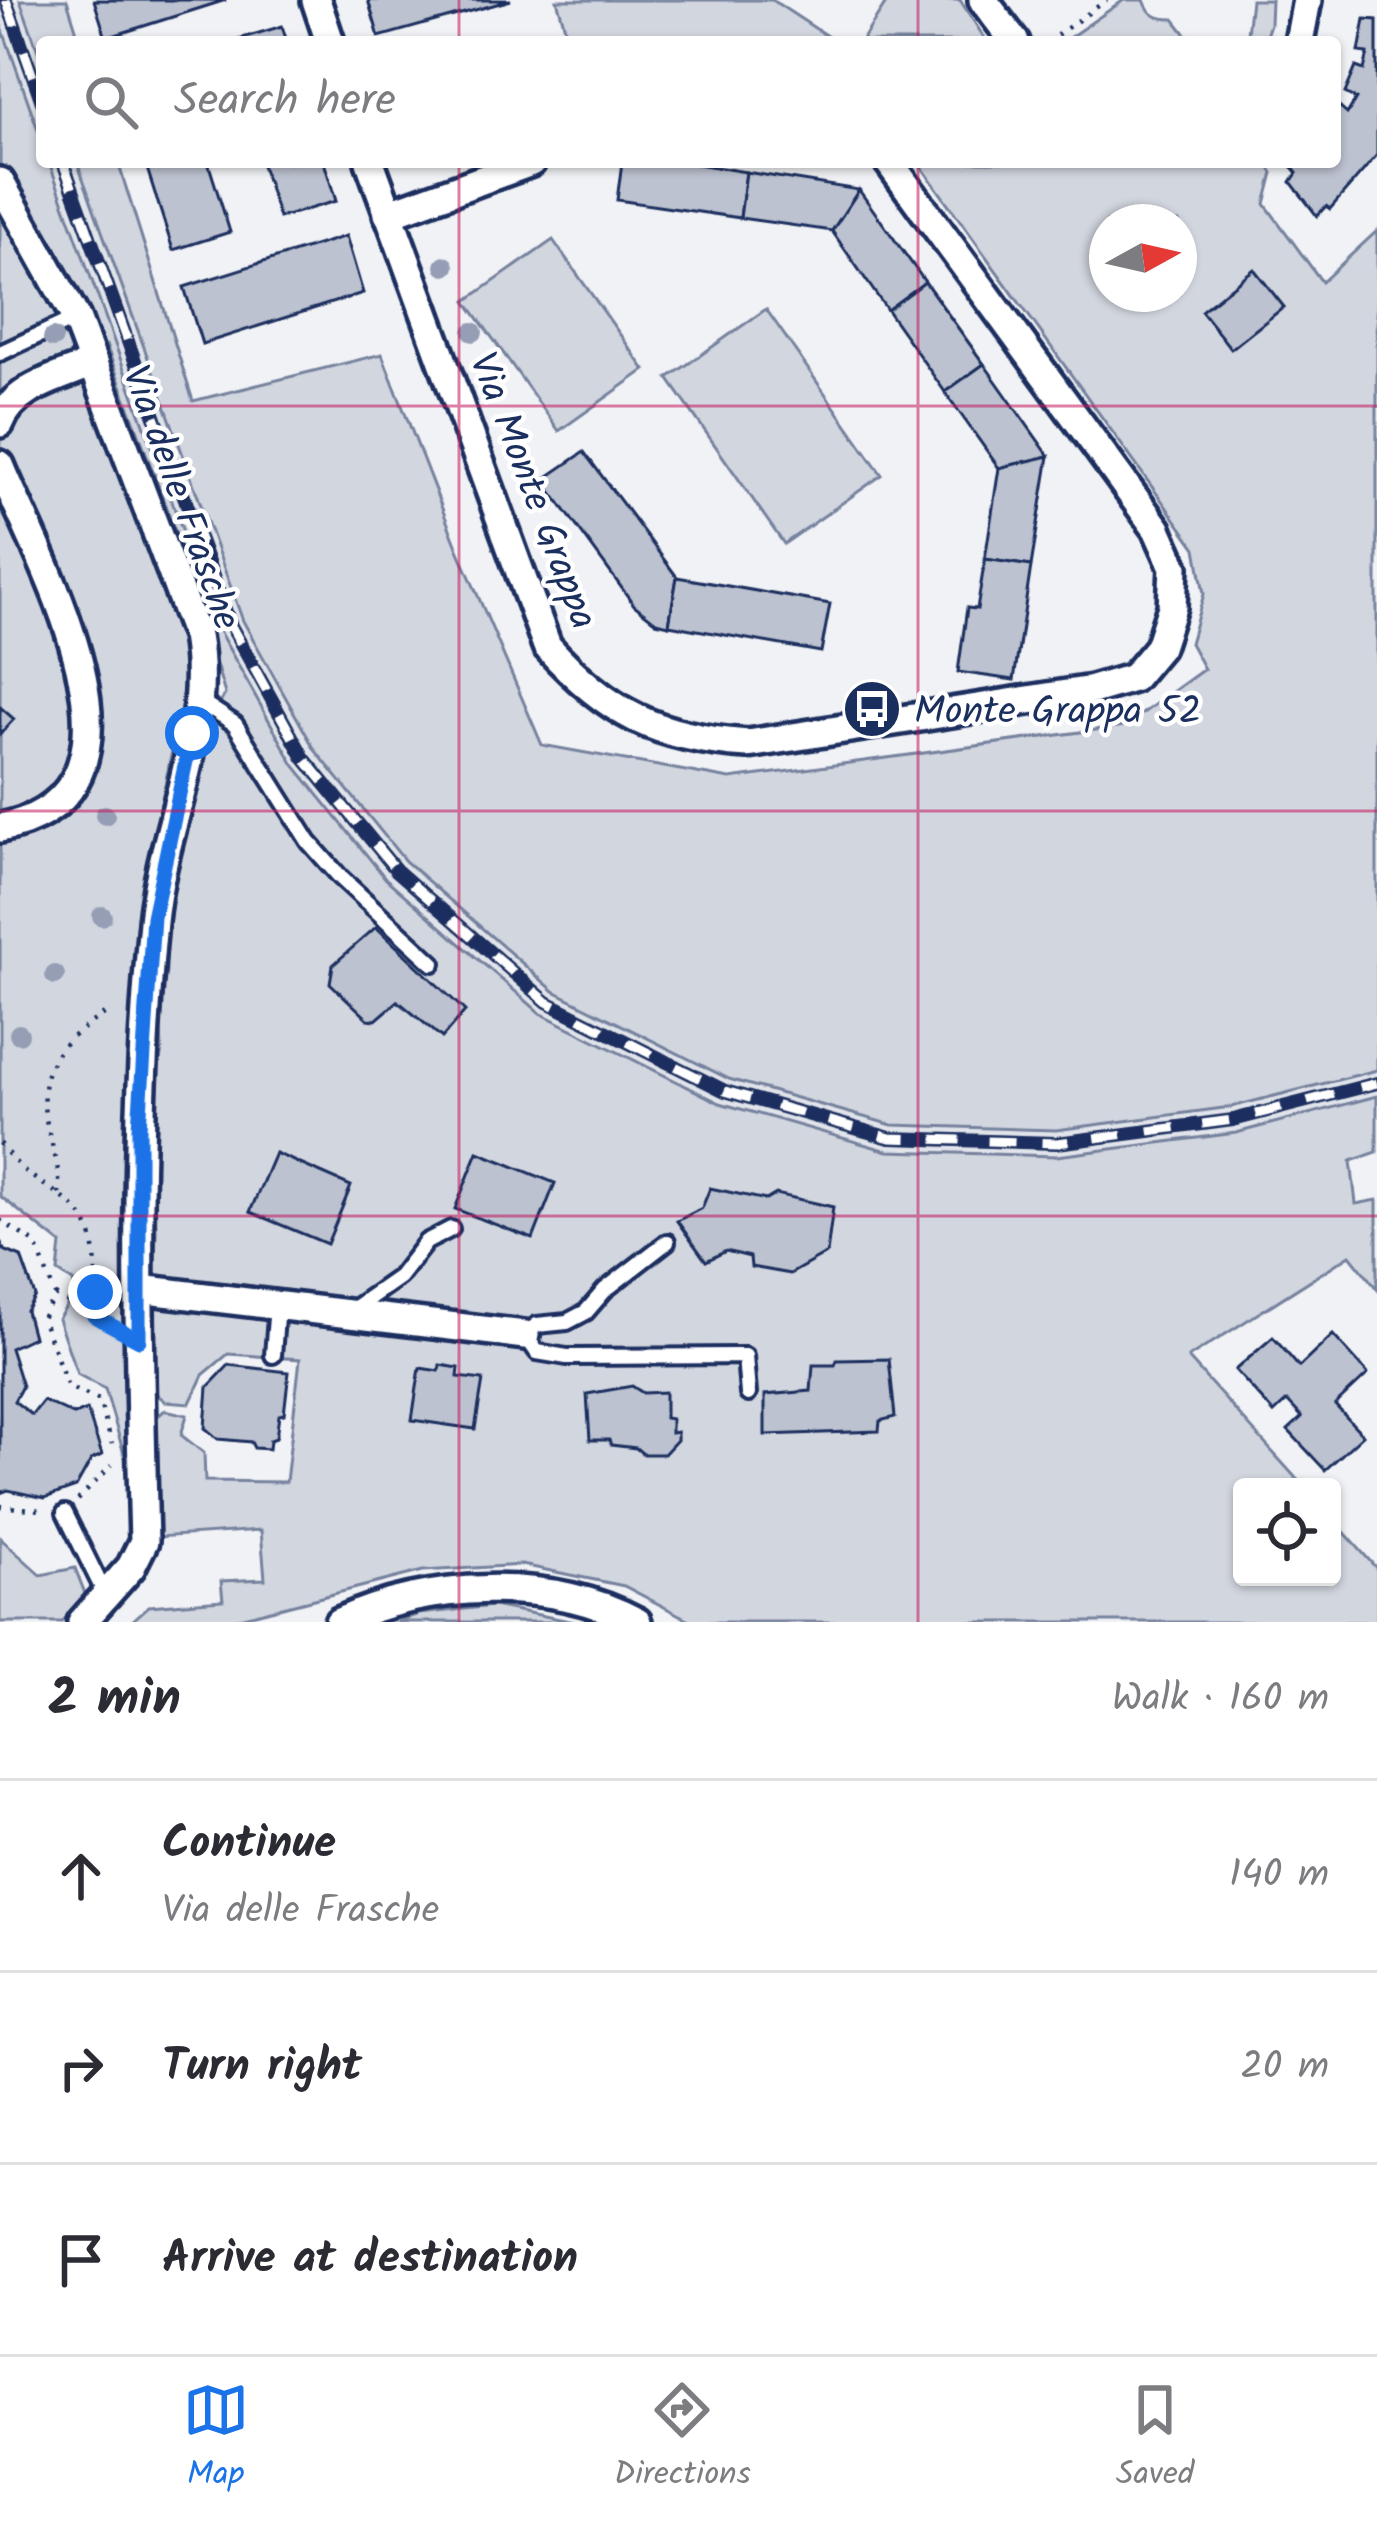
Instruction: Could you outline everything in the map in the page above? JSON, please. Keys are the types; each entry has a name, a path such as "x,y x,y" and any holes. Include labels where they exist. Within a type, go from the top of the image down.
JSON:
{"street":[{"path":"316,0 328,36"},
{"path":"982,0 1010,36"},
{"path":"1300,36 1307,0"},
{"name":"Via Monte Grappa","path":"372,168 547,646 613,708 658,731 706,742 748,744 1092,690 1133,678 1159,647 1172,607 1174,567 1156,529 893,168"},
{"path":"388,214 514,168"},
{"name":"Via delle Frasche","path":"0,182 76,318 196,636 201,664 200,701 153,917 139,1128 144,1541 131,1567 82,1622"},
{"path":"0,423 6,407 31,389 93,363"},
{"path":"0,465 70,633 87,688 89,742 74,781 43,813 0,828"},
{"path":"140,1288 525,1335"},
{"path":"339,1622 432,1592 496,1589 551,1595 637,1622"}],"lane":[{"path":"0,353 76,318"},
{"path":"200,701 235,724 310,842 433,964"},
{"path":"346,1314 399,1276 426,1242 452,1229"},
{"path":"667,1242 605,1290 586,1312 567,1322 537,1325 525,1335 537,1352 567,1357 746,1356 748,1394"},
{"path":"273,1355 277,1305"},
{"path":"65,1513 106,1596"}],"path":[{"path":"1056,36 1107,0"},
{"path":"59,1196 61,1171 45,1114 47,1065 77,1030 106,1013"},
{"path":"0,1143 34,1183 78,1209 91,1233 94,1316"},
{"path":"0,1220 36,1244 55,1295 139,1340"},
{"path":"0,1506 65,1513 117,1461 99,1400 68,1387 42,1318 55,1295"}],"shaded area":[{"path":"0,0 20,0 36,45 36,124 0,22"},
{"path":"20,0 67,0 78,36 36,36 36,45"},
{"path":"557,0 772,0 827,36 567,36"},
{"path":"888,0 960,0 983,36 865,36"},
{"path":"1124,0 1144,0 1155,16 1174,19 1187,36 1072,36"},
{"path":"1251,0 1271,0 1266,36 1247,36"},
{"path":"0,22 36,124 36,168 51,168 219,631 294,765 386,879 540,1013 720,1103 888,1151 1057,1156 1236,1133 1377,1096 1377,1152 1351,1161 1356,1204 1377,1200 1377,1289 1350,1255 1188,1358 1296,1478 1233,1478 1233,1586 1341,1586 1341,1528 1377,1569 1377,1622 693,1622 624,1586 522,1565 423,1571 224,1622 131,1622 149,1606 223,1600 221,1581 265,1579 261,1530 157,1537 151,1422 165,1410 187,1415 181,1435 204,1453 205,1481 286,1482 300,1359 228,1354 203,1375 190,1403 165,1401 150,1389 156,1232 154,1098 162,1049 166,936 197,745 225,694 179,542 106,345 76,340 184,635 189,670 137,918 126,1133 130,1474 105,1389 77,1374 58,1319 76,1292 73,1282 58,1272 61,1244 0,1196"},
{"path":"51,168 79,168 243,621 276,680 892,1125 1056,1130 1231,1107 1377,1070 1377,1096 1236,1133 1057,1156 888,1151 720,1103 540,1013 386,879 294,765 219,631"},
{"path":"79,168 120,168 193,401 382,354 457,547 542,745 730,779 1125,726 1204,669 1190,643 1204,594 1196,548 922,168 1270,168 1273,173 1265,204 1322,282 1377,231 1377,1070 1231,1107 1056,1130 892,1125 729,1079 554,991 405,861 315,750 243,621"},
{"path":"553,240 645,370 559,431 466,301"},
{"path":"766,309 882,475 784,544 668,378"},
{"path":"0,1538 41,1575 75,1568 86,1596 62,1622 0,1622"},
{"path":"493,1606 575,1622 396,1622 419,1614"}],"building":[{"path":"94,0 226,0 112,36 105,36"},
{"path":"368,0 511,0 383,36"},
{"path":"1365,19 1377,20 1377,155 1330,209 1326,206 1317,216 1291,182 1297,173 1293,168 1341,168 1341,109 1347,114 1356,99 1345,93 1356,67 1364,70 1368,53 1359,52"},
{"path":"282,26 285,36 249,36"},
{"path":"147,168 210,168 230,232 173,250"},
{"path":"263,168 326,168 336,201 279,218"},
{"path":"621,168 746,172 740,218 617,200"},
{"path":"746,172 859,190 832,231 740,218"},
{"path":"859,190 925,282 887,310 832,231"},
{"path":"346,236 363,293 202,344 184,287"},
{"path":"1254,269 1284,307 1231,349 1201,311"},
{"path":"925,282 984,364 945,392 887,310"},
{"path":"984,364 1049,456 999,468 945,392"},
{"path":"584,452 677,577 669,625 656,622 634,605 543,480"},
{"path":"1049,456 1031,566 985,559 999,468"},
{"path":"985,559 1031,566 1014,680 958,672 967,608 977,609"},
{"path":"677,577 830,604 821,652 669,625"},
{"path":"0,707 14,719 0,734"},
{"path":"376,927 465,1011 442,1038 398,1001 376,1020 368,1019 330,983 333,965"},
{"path":"478,1152 555,1183 533,1239 455,1209"},
{"path":"275,1153 351,1186 327,1244 250,1212"},
{"path":"710,1188 766,1200 776,1194 833,1207 827,1253 790,1274 751,1267 750,1257 726,1251 706,1261 677,1221 702,1208"},
{"path":"0,1240 4,1250 21,1257 35,1296 26,1311 33,1337 10,1348 22,1386 14,1401 32,1415 43,1401 74,1415 87,1410 102,1455 91,1460 76,1487 45,1498 8,1490 0,1493"},
{"path":"1333,1335 1368,1374 1335,1405 1363,1435 1325,1470 1288,1430 1302,1417 1287,1401 1274,1413 1235,1370 1273,1337 1299,1367"},
{"path":"889,1359 895,1417 880,1421 879,1431 765,1435 765,1395 811,1391 813,1365"},
{"path":"229,1365 289,1372 284,1414 279,1415 276,1438 270,1440 269,1449 218,1439 205,1428 208,1387"},
{"path":"440,1365 459,1368 458,1377 483,1380 475,1429 412,1420 420,1368 439,1371"},
{"path":"632,1386 643,1393 665,1392 665,1418 671,1419 671,1433 677,1432 677,1440 664,1454 643,1454 636,1448 611,1445 609,1440 590,1440 587,1394"}],"railway":[{"path":"6,0 36,85"},
{"path":"65,168 231,626 304,758 396,870 547,1002 725,1091 890,1138 1057,1143 1233,1120 1377,1083"}],"place":[{"name":"Monte Grappa 52","path":"872,709"}],"route":[{"path":"95,1292 94,1316 139,1340 139,1128 153,917 192,733"}]}
